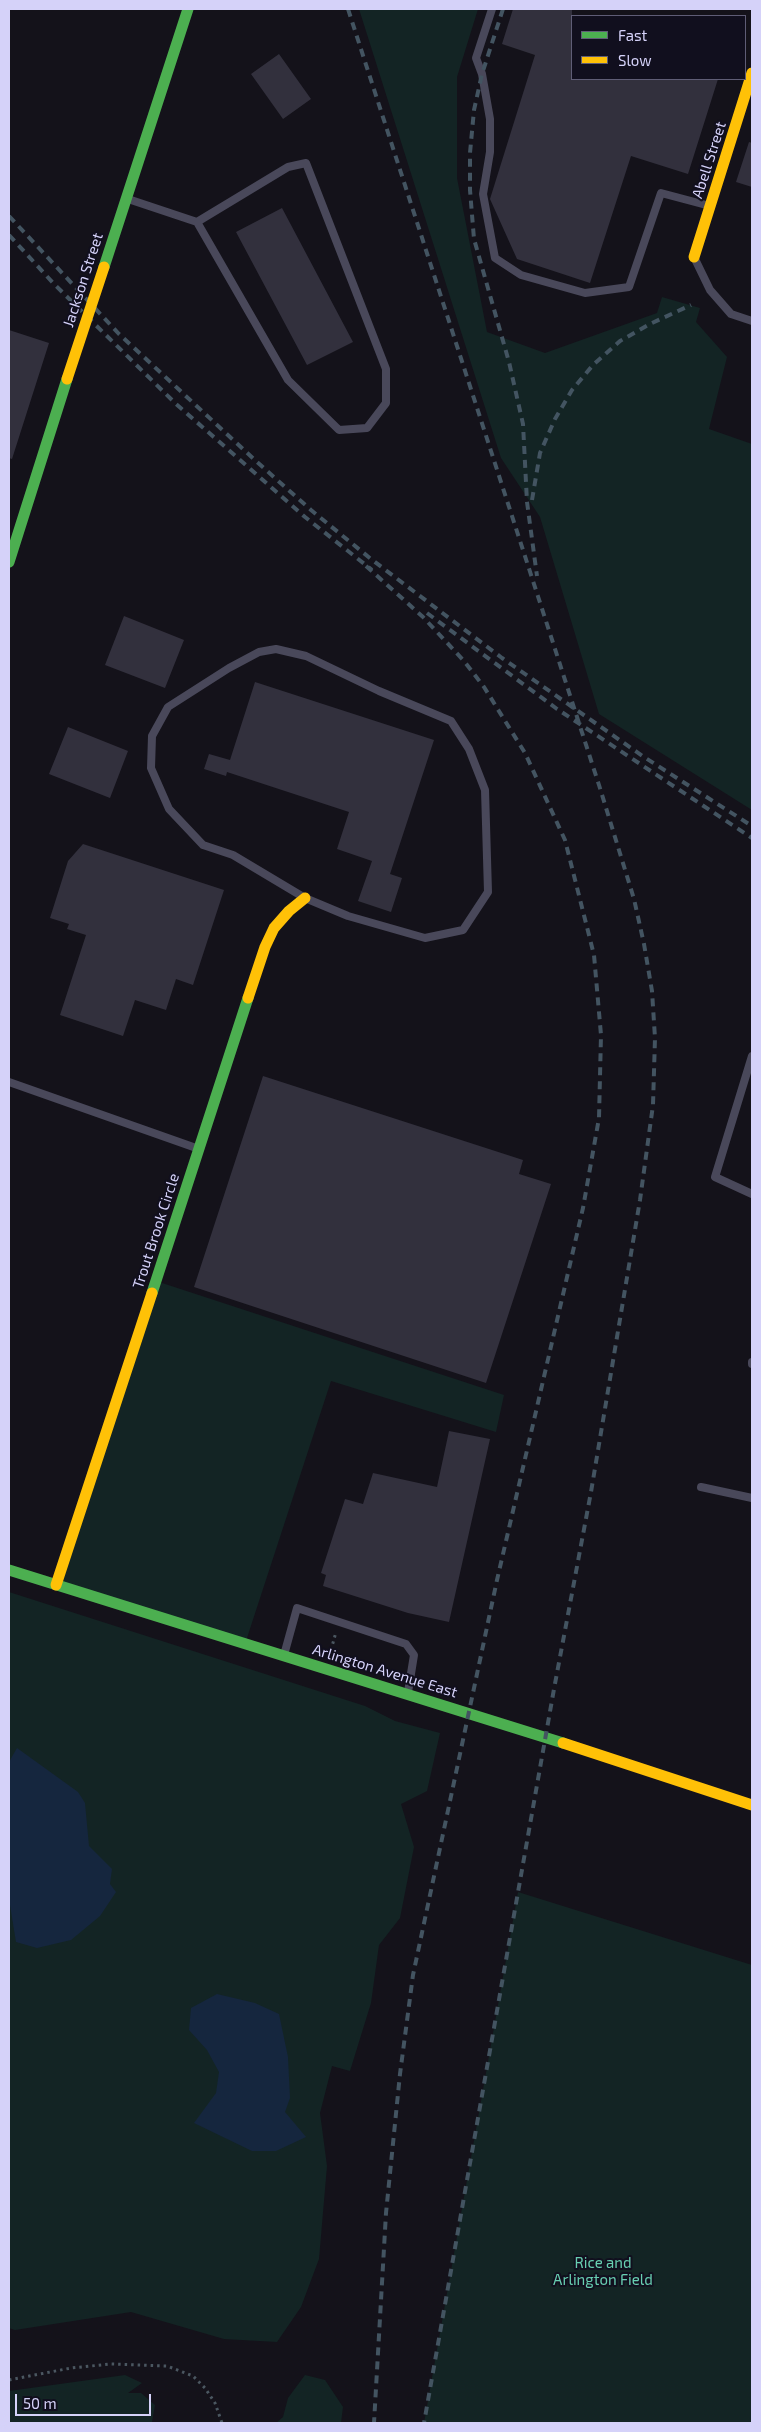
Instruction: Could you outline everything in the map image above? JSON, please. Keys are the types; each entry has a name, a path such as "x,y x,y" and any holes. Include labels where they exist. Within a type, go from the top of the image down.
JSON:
{"street":[{"name":"Jackson Street","path":"9,562 188,9"},
{"name":"Abell Street","path":"694,257 752,73"},
{"name":"Trout Brook Circle","path":"56,1585 265,947 279,922 305,898"},
{"name":"Arlington Avenue East","path":"9,1570 407,1694 752,1805"}],"lane":[{"path":"492,9 476,58 482,74 490,119 490,152 483,194 495,258 521,276 585,293 628,288 661,193 710,206"},
{"path":"126,198 197,222 288,380 339,430 367,428 386,403 386,369 306,163 288,167 197,222"},
{"path":"694,257 710,290 731,314 752,321"},
{"path":"276,649 306,656 380,691 451,721 469,749 485,790 488,892 463,930 425,938 348,916 305,898 232,856 203,845 169,809 150,768 152,736 168,708 229,668 259,652 276,649"},
{"path":"752,1056 715,1177 752,1194"},
{"path":"9,1082 199,1149"},
{"path":"701,1487 752,1498"},
{"path":"283,1656 297,1608 406,1644 414,1655 407,1694"}],"path":[{"path":"330,1653 339,1622"},
{"path":"9,2380 71,2368 111,2364 167,2366 193,2376 205,2388 215,2403 222,2423"}],"green space":[{"path":"359,9 478,9 457,77 457,178 487,332 545,353 657,313 662,297 700,308 696,322 727,357 709,429 752,444 752,810 599,714 540,517 501,458"},
{"path":"156,1281 504,1395 496,1432 331,1381 245,1644 56,1585"},
{"path":"9,1592 365,1706 395,1721 440,1733 427,1791 401,1804 414,1847 400,1918 379,1945 371,2003 350,2071 332,2066 320,2113 327,2166 319,2259 301,2307 277,2342 224,2339 131,2312 15,2330 9,2328"},
{"name":"Rice and Arlington Field","path":"518,1892 752,1965 752,2423 424,2423"},
{"path":"125,2375 142,2383 128,2393 141,2393 155,2405 152,2422 154,2423 9,2423 9,2391"},
{"path":"305,2375 325,2380 343,2407 341,2423 276,2423 283,2417 288,2398"}],"water":[{"path":"17,1748 78,1792 85,1803 89,1846 112,1869 110,1884 116,1892 100,1916 71,1940 37,1948 16,1942 9,1899 9,1762"},
{"path":"217,1994 255,2003 279,2014 288,2057 290,2098 285,2112 306,2137 276,2151 252,2151 194,2123 216,2093 219,2072 207,2050 189,2030 191,2008"}],"building":[{"path":"513,9 572,9 571,80 718,80 688,174 631,156 590,283 517,259 490,199 535,55 502,44"},
{"path":"279,54 311,99 283,119 251,74"},
{"path":"749,142 752,143 752,187 736,182"},
{"path":"282,208 353,342 307,365 236,232"},
{"path":"9,330 49,343 12,459 9,458"},
{"path":"124,616 184,640 165,688 105,665"},
{"path":"255,682 434,740 390,874 402,878 391,912 358,901 372,861 337,849 349,812 227,772 226,776 204,769 209,754 230,760"},
{"path":"68,727 128,751 110,798 49,774"},
{"path":"83,844 224,890 193,985 176,979 166,1010 135,1000 123,1036 60,1015 86,935 67,929 69,924 50,918 68,861"},
{"path":"263,1076 523,1160 519,1174 551,1184 486,1383 194,1287"},
{"path":"449,1431 490,1439 449,1622 408,1613 323,1586 326,1575 321,1573 345,1499 363,1504 373,1473 437,1487"}],"railway":[{"path":"348,9 599,785 634,899 652,991 655,1038 653,1105 640,1200 591,1492 554,1689 424,2423"},
{"path":"503,9 482,74 474,110 470,153 470,190 474,239 509,362 523,424 527,502 537,576"},
{"path":"9,216 119,334 311,510 371,559 502,658 644,757 752,826"},
{"path":"9,235 54,284 175,403 305,517 372,570"},
{"path":"532,500 540,453 555,419 572,390 593,365 620,341 650,324 691,305"},
{"path":"366,566 423,617 464,661 484,687 525,753 565,840 594,955 601,1035 599,1118 583,1208 497,1580 413,1975 400,2074 386,2213 374,2423"},
{"path":"427,613 557,709 752,838"}],"traffic: fast":[{"path":"104,267 188,9"},
{"path":"9,562 67,379"},
{"path":"152,1293 248,998"},
{"path":"9,1570 563,1743"}],"traffic: slow":[{"path":"694,257 752,73"},
{"path":"67,379 104,267"},
{"path":"248,998 265,947 274,928 289,911 305,898"},
{"path":"56,1585 152,1293"},
{"path":"563,1743 752,1805"}]}
